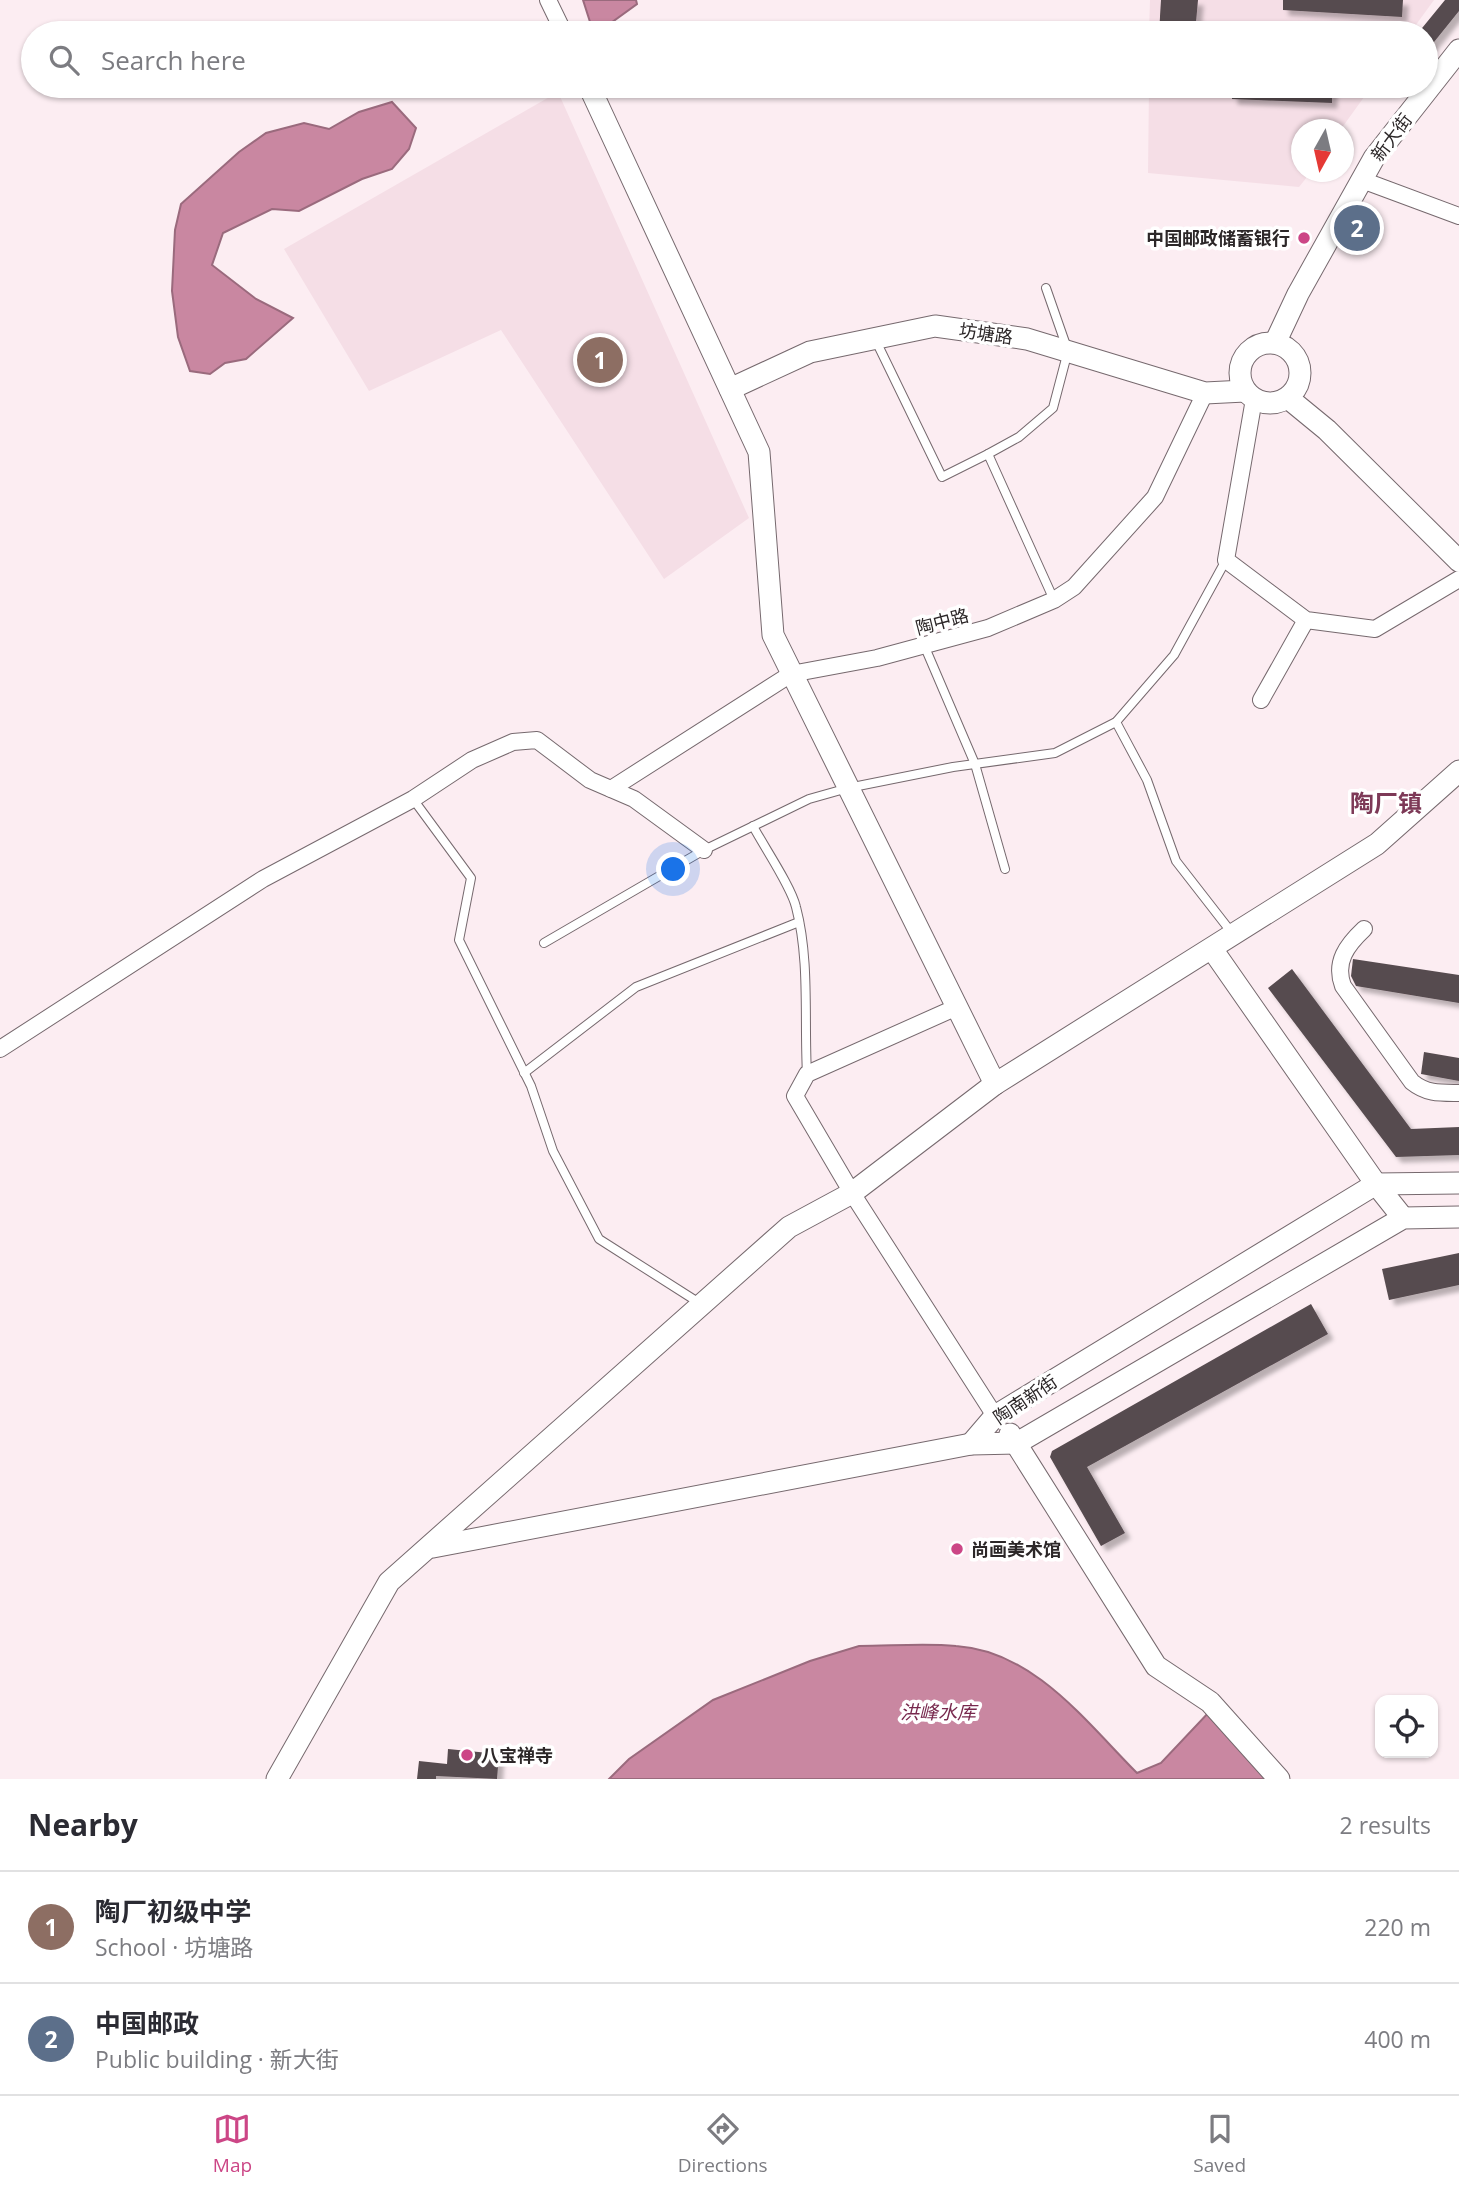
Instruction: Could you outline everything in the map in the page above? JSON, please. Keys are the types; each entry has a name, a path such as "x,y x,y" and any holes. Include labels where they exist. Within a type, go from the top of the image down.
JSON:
{"street":[{"path":"548,0 558,21"},
{"name":"新大街","path":"1438,77 1459,50"},
{"path":"595,98 760,452 773,635 995,1084"},
{"name":"新大街","path":"1275,343 1298,294 1374,158 1421,98"},
{"path":"1362,180 1459,216"},
{"name":"坊塘路","path":"730,389 810,352 935,326 1027,339 1205,393 1250,395"},
{"path":"1275,343 1295,356 1300,366 1300,378 1296,389 1288,398 1265,404 1250,395 1240,380 1240,369 1244,358 1252,349 1275,343"},
{"name":"陶中路","path":"611,789 792,674 877,658 988,628 1054,600 1074,587 1155,497 1205,393"},
{"path":"1250,395 1226,560 1306,620 1375,629 1459,579"},
{"path":"1288,398 1327,430 1459,561"},
{"path":"1261,700 1306,620"},
{"path":"0,1049 263,879 413,799 472,761 513,742 537,740 590,780 634,799 704,850"},
{"path":"277,1779 390,1583 789,1227 852,1193 995,1084 1377,844 1459,771"},
{"path":"1364,929 1348,944 1343,953 1340,968 1343,986 1412,1082 1422,1090 1459,1093"},
{"path":"1212,949 1376,1184 1403,1218"},
{"path":"957,1007 807,1074 794,1096 852,1193 995,1416 1017,1443 1156,1666 1210,1702 1279,1779"},
{"path":"1376,1184 1459,1183"},
{"name":"陶南新街","path":"971,1444 995,1416 1376,1184"},
{"name":"陶南新街","path":"971,1444 1017,1443 1403,1218 1459,1217"},
{"path":"431,1547 971,1444"}],"lane":[{"path":"875,338 942,477 1019,437 1053,408 1068,351 1046,288"},
{"path":"988,454 1054,600"},
{"path":"544,943 704,850 809,799 848,788 975,764 1055,753 1116,722 1174,655 1226,560"},
{"path":"924,645 975,764 1005,869"},
{"path":"1116,722 1147,780 1176,861 1234,935"},
{"path":"413,799 471,878 459,940 524,1073 553,1151 599,1239 701,1304"},
{"path":"753,826 796,904 804,953 807,1074"},
{"path":"524,1073 636,987 799,922"}],"shaded area":[{"path":"1150,0 1434,0 1419,21 1149,21"},
{"path":"548,98 561,98 749,518 664,579 501,330 369,391 284,249"},
{"path":"1149,98 1363,98 1348,119 1291,119 1291,182 1303,182 1299,187 1148,173"}],"water":[{"path":"583,0 636,0 637,4 614,21 590,21"},
{"path":"392,102 416,128 409,149 392,169 362,179 299,211 272,209 223,233 212,265 256,299 293,318 246,359 225,363 210,374 190,371 178,337 172,291 175,230 181,204 239,152 266,133 304,123 329,129 359,112"},
{"name":"洪峰水库","path":"859,1646 956,1646 984,1651 1010,1661 1057,1692 1137,1773 1161,1763 1210,1711 1267,1779 609,1779 629,1759 713,1700 810,1661"}],"building":[{"path":"1161,0 1198,0 1196,21 1160,21"},
{"path":"1283,0 1403,0 1402,17 1283,10"},
{"path":"1445,0 1459,0 1459,11 1438,37 1438,21 1428,21"},
{"path":"1332,98 1332,103 1232,99"},
{"path":"1353,959 1459,975 1459,1003 1356,986 1351,976"},
{"path":"1292,969 1411,1129 1459,1127 1459,1155 1396,1157 1268,988"},
{"path":"1424,1052 1459,1058 1459,1081 1421,1074"},
{"path":"1459,1253 1459,1285 1389,1300 1382,1269"},
{"path":"1311,1304 1328,1334 1087,1467 1125,1533 1101,1546 1050,1457 1052,1451"},
{"path":"448,1749 499,1754 497,1779 436,1776 436,1779 417,1779 419,1761 447,1764"}],"place":[{"name":"中国邮政","path":"1357,228"},
{"name":"中国邮政储蓄银行","path":"1304,238"},
{"name":"陶厂初级中学","path":"600,360"},
{"name":"尚画美术馆","path":"957,1549"},
{"name":"八宝禅寺","path":"467,1755"}],"district":[{"name":"陶厂镇","path":"1386,802"}]}
